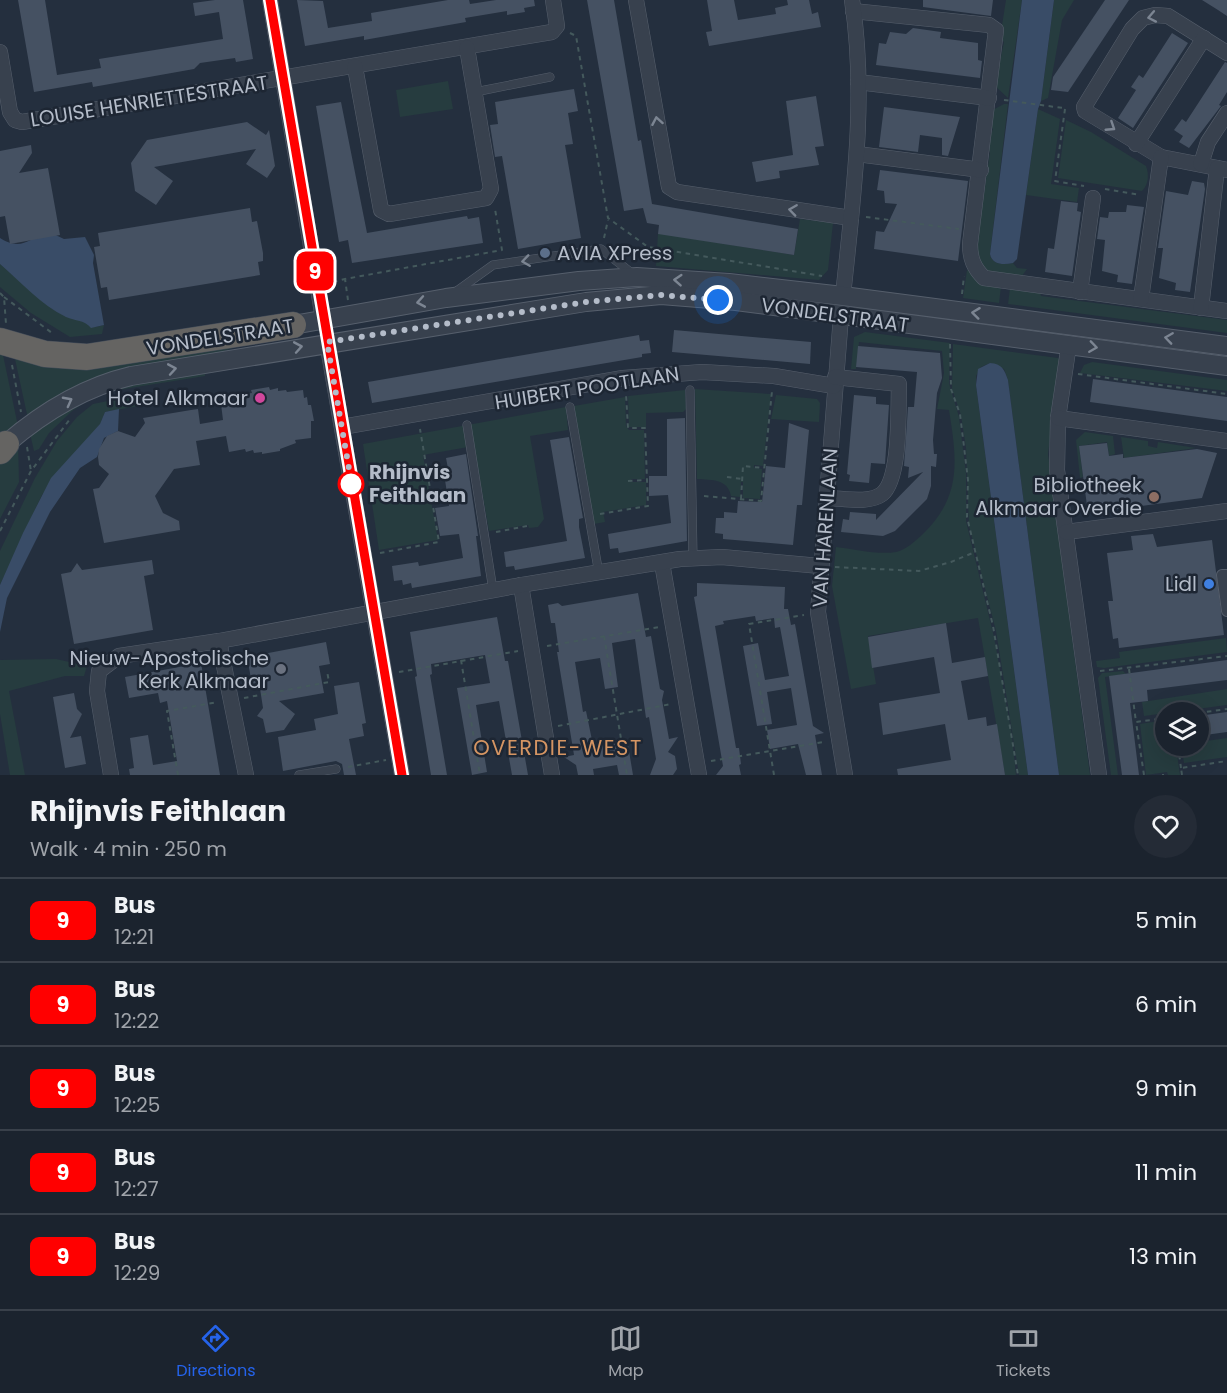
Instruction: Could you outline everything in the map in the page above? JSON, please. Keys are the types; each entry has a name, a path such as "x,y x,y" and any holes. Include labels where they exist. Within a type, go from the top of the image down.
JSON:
{"highway":[{"name":"VONDELSTRAAT","path":"4,342 45,354 87,357 293,325"}],"street":[{"path":"270,0 402,775"},
{"name":"LOUISE HENRIETTESTRAAT","path":"0,52 9,112 15,120 22,122 552,32 557,26 553,0"},
{"path":"636,0 669,187 677,192 851,218"},
{"path":"841,316 857,154 858,81 853,5 989,25 996,30 994,99 970,244 974,266 984,278 996,282 1227,311"},
{"path":"1201,308 1222,169 1161,157 1136,144 1085,111 1084,104 1132,29 1143,18 1155,15 1168,16 1227,53"},
{"path":"1136,144 1203,38"},
{"path":"355,67 381,210 389,214 486,198 491,189 467,48"},
{"path":"858,81 994,99"},
{"path":"1201,164 1208,142 1227,113"},
{"path":"857,154 981,170"},
{"path":"1141,299 1161,157"},
{"path":"1080,292 1091,190"},
{"name":"VONDELSTRAAT","path":"293,325 446,298 579,281 637,277 729,283 843,296 1227,346"},
{"name":"VONDELSTRAAT","path":"10,441 68,401 116,380 327,342 586,302 661,295 736,301 1227,366"},
{"name":"VAN HARENLAAN","path":"841,316 818,612 845,775"},
{"path":"1071,325 1058,418 1057,470 1099,775"},
{"name":"HUIBERT POOTLAAN","path":"342,427 621,379 702,372 899,384 892,482 881,495 866,499 826,498"},
{"path":"1058,418 1227,441"},
{"path":"1066,532 1227,511"},
{"path":"111,775 97,691 99,671 119,656 219,641 521,585 693,558 722,557 820,566"},
{"path":"662,563 698,770"},
{"path":"1227,575 1222,575 1227,611"},
{"path":"521,585 552,775"},
{"path":"219,641 246,775"}],"lane":[{"path":"475,92 550,77"},
{"path":"446,298 493,265 601,249 637,277"},
{"path":"690,390 693,558"},
{"path":"570,407 599,574"},
{"path":"467,425 493,590"},
{"path":"299,775 336,769"}],"path":[{"path":"994,99 1085,111"},
{"path":"1065,109 1055,181 1091,190 1156,197"},
{"path":"350,314 345,279 502,250 496,210 486,198"},
{"path":"851,218 863,217 972,230"},
{"path":"601,249 608,218"},
{"path":"960,311 964,269 974,266"},
{"path":"0,293 4,297 4,342 10,441 31,471"},
{"path":"951,331 951,389 960,414 968,480 967,518 993,626 1018,775"},
{"path":"1079,375 1227,394"},
{"path":"692,495 761,501 774,376"},
{"path":"589,516 648,506 645,428 630,429 627,426 626,394 624,394 621,379"},
{"path":"0,531 31,471 75,414"},
{"path":"364,556 439,542 418,415"},
{"path":"741,499 743,466 764,468"},
{"path":"727,477 742,479"},
{"path":"628,481 647,480"},
{"path":"484,534 527,526"},
{"path":"820,566 919,570 951,562 975,552"},
{"path":"774,775 748,624 818,612"},
{"path":"604,636 627,775"},
{"path":"1085,672 1227,656"},
{"path":"461,660 480,775"},
{"path":"1128,668 1143,775"},
{"path":"178,775 167,711 329,682 327,671"},
{"path":"544,728 686,701"},
{"path":"1209,711 1227,709"},
{"path":"1136,722 1155,719"},
{"path":"698,770 770,751 839,739"},
{"path":"1179,756 1182,775"},
{"path":"336,769 399,758"},
{"path":"1181,768 1227,761"}],"green space":[{"path":"1006,0 1022,0 1008,98 995,86 1004,42 1000,38"},
{"path":"1054,0 1074,0 1062,20 1048,98 1041,101"},
{"path":"448,81 453,109 400,117 396,90"},
{"path":"1008,104 990,254 996,262 1013,263 1017,268 1027,269 1019,280 982,271 973,244 977,242 990,152 986,147 993,129 989,124 991,111"},
{"path":"1038,109 1060,119 1051,184 1079,188 1077,202 1026,195"},
{"path":"1066,120 1091,132 1146,166 1148,179 1142,191 1058,178"},
{"path":"800,219 833,223 828,270 819,280 656,266 658,233 794,255"},
{"path":"0,264 51,308 96,327 104,325 102,334 70,337 31,313 0,287"},
{"path":"967,270 1001,287 999,303 963,298"},
{"path":"1010,288 1040,292 1041,296 1227,320 1227,333 1008,304"},
{"path":"865,332 950,343 949,383 959,417 966,473 966,521 994,637 1012,735 1016,775 1005,775 978,618 868,636 876,684 851,689 832,586 836,547 889,553 900,551 910,545 936,520 945,506 954,476 955,461 949,410 937,409 944,373 942,351 859,342 856,369 851,369 854,337"},
{"path":"250,342 28,419 15,359 47,366"},
{"path":"953,344 1058,358 1060,361 1048,454 1090,775 1059,775 1008,380 1004,369 990,363 981,367 976,376 976,385 1028,775 1019,775 996,631 969,526 966,448 961,415 952,389"},
{"path":"0,354 3,355 18,426 5,438 0,433"},
{"path":"1092,362 1227,380 1227,391 1080,373 1084,365"},
{"path":"205,371 205,376 99,393 72,411 49,433 39,449 34,451 29,429 102,387"},
{"path":"695,389 771,394 763,466 754,465 754,468 762,469 760,499 743,498 743,482 741,482 740,497 731,496 727,486 723,483 697,479"},
{"path":"685,390 686,409 683,412 646,413 646,427 629,427 628,396"},
{"path":"137,395 139,406 105,412 100,425 42,495 0,585 0,551 35,478 57,441 77,417 93,404"},
{"path":"776,395 817,399 820,403 819,422 771,419"},
{"path":"625,397 626,426 629,430 644,430 645,479 631,479 631,482 646,482 646,505 603,512 605,522 594,524 574,406"},
{"path":"566,407 568,430 530,436 544,519 538,527 529,528 528,525 489,531 474,446 423,455 438,540 379,550 363,444"},
{"path":"1085,432 1113,436 1115,454 1109,456 1107,442 1079,446 1083,477 1080,478 1076,440"},
{"path":"1121,437 1148,441 1148,446 1157,448 1158,442 1196,448 1124,458"},
{"path":"18,440 19,482 0,519 0,458"},
{"path":"1226,638 1227,652 1097,667 1096,661 1120,658 1119,652"},
{"path":"56,659 87,666 84,676 65,676 9,691 25,775 10,775 0,714 0,660"},
{"path":"1123,671 1126,674 1105,677 1118,775 1111,775 1098,678 1102,673"},
{"path":"1227,689 1227,705 1209,707 1209,702 1155,702 1155,715 1144,716 1142,702"},
{"path":"1155,722 1155,756 1177,756 1180,775 1168,775 1167,772 1146,775 1140,724"},
{"path":"1227,738 1227,757 1184,763 1183,756 1209,756 1209,741"}],"water":[{"path":"1022,0 1054,0 1017,259 1013,263 1002,264 993,260 990,254"},
{"path":"45,230 64,239 85,237 94,255 93,263 104,325 91,328 83,322 57,312 0,264 0,238 13,244 24,243"},
{"path":"990,363 1002,368 1008,380 1059,775 1028,775 976,385 978,369"},
{"path":"119,409 118,431 104,438 97,457 80,468 50,512 7,598 0,632 0,585 51,478 100,424 105,412"}],"building":[{"path":"18,0 45,0 57,75 101,68 99,59 223,39 219,12 195,16 193,3 215,0 243,0 253,59 236,62 235,58 200,63 194,69 93,87 92,82 34,92"},
{"path":"297,0 323,1 328,28 372,21 371,13 448,0 469,0 470,4 496,0 534,0 535,6 524,8 525,12 507,15 507,11 465,18 466,22 364,40 364,36 305,46"},
{"path":"587,0 614,0 638,141 641,140 652,204 798,229 794,255 658,234 659,225 647,223 643,208 624,211"},
{"path":"707,0 734,0 738,20 776,14 775,8 788,5 787,0 809,0 812,14 818,12 821,27 709,46 706,32 712,31"},
{"path":"923,0 993,0 991,16 923,7"},
{"path":"1105,0 1129,0 1068,92 1051,90 1053,77"},
{"path":"1202,0 1227,0 1227,16 1218,10"},
{"path":"913,28 941,32 940,38 978,43 978,60 982,61 980,78 876,65 879,43 886,44 890,32 906,34"},
{"path":"1172,33 1188,43 1133,128 1118,118 1136,90 1131,87 1139,75 1143,78"},
{"path":"1225,62 1227,63 1227,92 1219,105 1221,106 1189,148 1179,142 1183,136 1174,130 1182,119 1186,122"},
{"path":"574,89 578,111 568,113 573,144 565,145 581,238 518,249 502,156 495,157 490,125 498,124 495,102"},
{"path":"816,96 824,146 815,147 819,165 779,171 780,178 756,182 752,162 793,155 786,101"},
{"path":"341,102 367,233 467,216 468,219 479,217 483,243 352,263 348,240 339,242 316,106"},
{"path":"884,107 960,117 948,156 942,155 942,138 920,135 918,152 879,147"},
{"path":"247,122 266,135 269,130 275,166 267,178 246,164 256,149 154,167 173,181 156,205 135,191 131,163 147,140"},
{"path":"31,145 32,153 19,173 48,168 60,235 10,244 5,216 0,217 0,151"},
{"path":"880,170 968,181 958,261 874,249 876,231 884,232 897,204 885,203 884,191 877,190"},
{"path":"1192,181 1204,183 1205,189 1190,292 1175,290 1176,283 1159,278 1163,248 1158,248 1166,191 1188,195"},
{"path":"1061,201 1078,203 1077,211 1081,212 1072,276 1045,272 1048,248 1054,249"},
{"path":"1127,205 1144,207 1132,284 1117,282 1118,275 1102,271 1105,240 1097,239 1100,217 1108,218 1109,212 1126,212"},
{"path":"250,208 252,222 257,221 263,253 263,261 258,262 260,275 109,300 107,287 101,288 94,247 100,246 98,233"},
{"path":"674,330 811,342 810,364 672,352"},
{"path":"639,335 640,341 649,340 651,353 642,354 642,357 372,403 368,382"},
{"path":"858,346 940,353 942,378 937,393 933,440 934,454 937,454 936,467 931,466 931,486 927,499 895,531 883,536 841,532 843,519 849,520 850,512 876,514 876,520 923,472 908,478 909,467 904,466 908,407 914,407 917,372 856,367"},
{"path":"1093,379 1227,397 1227,421 1090,402"},
{"path":"269,387 270,390 278,388 278,391 286,390 287,392 303,390 304,398 307,397 308,405 311,405 314,421 311,421 311,438 295,440 296,443 280,451 262,454 262,452 254,453 253,450 246,452 245,449 229,452 226,436 196,441 200,465 174,469 155,496 163,513 179,521 180,530 104,543 93,489 99,488 109,474 99,465 98,457 99,449 107,436 118,431 135,437 145,423 143,418 198,409 200,424 223,420 221,404 237,401 236,398 252,393 251,390"},
{"path":"854,395 876,397 876,404 889,405 885,464 871,463 869,483 849,481 850,475 847,474"},
{"path":"685,418 687,541 619,553 618,548 610,549 608,534 671,523 668,495 649,496 649,476 667,476 667,419"},
{"path":"789,423 809,430 802,505 797,505 793,545 723,539 723,534 715,533 716,518 724,518 724,512 737,513 738,501 762,502 766,466 785,468"},
{"path":"569,437 583,518 579,519 579,527 585,558 515,570 514,566 506,567 504,552 567,541 550,440"},
{"path":"1107,443 1109,456 1123,454 1123,458 1197,449 1217,453 1202,498 1088,513 1079,446"},
{"path":"466,454 478,536 476,536 481,576 412,588 411,583 403,585 402,580 394,581 392,566 418,562 419,566 463,558 459,534 440,536 435,508 449,506 445,480 450,479 446,458"},
{"path":"1153,534 1157,547 1212,540 1224,635 1119,648 1118,638 1113,639 1108,601 1113,601 1107,553 1133,550 1131,536"},
{"path":"152,560 154,574 144,576 153,630 74,644 61,574 71,572 77,563 82,570"},
{"path":"697,583 785,587 784,609 788,609 791,625 795,624 813,726 824,733 815,735 822,775 806,775 798,744 770,749 767,730 797,725 791,688 767,692 772,724 757,726 743,646 758,643 765,680 789,676 780,627 775,628 774,618 756,621 755,616 723,621 724,624 715,626 736,748 739,748 741,764 739,765 741,775 716,775 723,766 694,597 697,596"},
{"path":"638,593 646,637 651,636 660,689 664,691 662,700 669,739 678,737 668,752 675,756 677,769 673,775 650,775 656,759 649,717 646,718 635,639 612,643 618,687 605,689 600,658 575,662 583,712 586,711 593,745 627,739 633,775 619,775 617,765 593,769 594,775 578,775 576,765 564,757 574,755 557,652 559,652 555,623 551,623 548,605 558,603 562,606"},
{"path":"497,617 505,661 508,661 528,775 512,775 499,701 476,705 487,772 472,775 457,688 490,683 485,655 431,664 432,674 430,675 447,775 431,775 410,632"},
{"path":"946,623 952,663 985,657 988,676 961,681 968,720 986,717 987,726 997,724 1005,775 898,775 897,769 951,760 945,724 883,735 879,703 940,693 934,657 872,668 868,637"},
{"path":"326,642 330,664 319,666 324,693 279,701 295,714 284,730 266,733 263,719 257,716 263,708 259,682 252,684 247,657"},
{"path":"1227,660 1227,680 1147,690 1148,701 1130,703 1139,775 1122,775 1109,676"},
{"path":"201,663 220,775 130,775 129,769 134,768 130,738 148,735 153,765 177,761 167,701 160,703 158,693 129,698 125,677"},
{"path":"359,682 366,723 362,724 364,736 349,739 356,775 344,775 342,764 336,761 283,771 278,737 316,730 314,719 338,714 334,686"},
{"path":"74,693 77,709 82,714 70,738 81,736 86,764 65,768 53,697"},
{"path":"1227,712 1227,732 1209,734 1209,714"}],"bus line":[{"name":"9","path":"270,0 402,775"}],"place":[{"name":"AVIA XPress","path":"545,253"},
{"name":"Hotel Alkmaar","path":"260,398"},
{"name":"Rhijnvis Feithlaan","path":"351,484"},
{"name":"Bibliotheek Alkmaar Overdie","path":"1154,497"},
{"name":"Lidl","path":"1209,584"},
{"name":"Nieuw-Apostolische Kerk Alkmaar","path":"281,669"}],"district":[{"name":"OVERDIE-WEST","path":"558,747"}],"route":[{"path":"351,484 352,486 327,342 586,302 661,295 718,300"}]}
